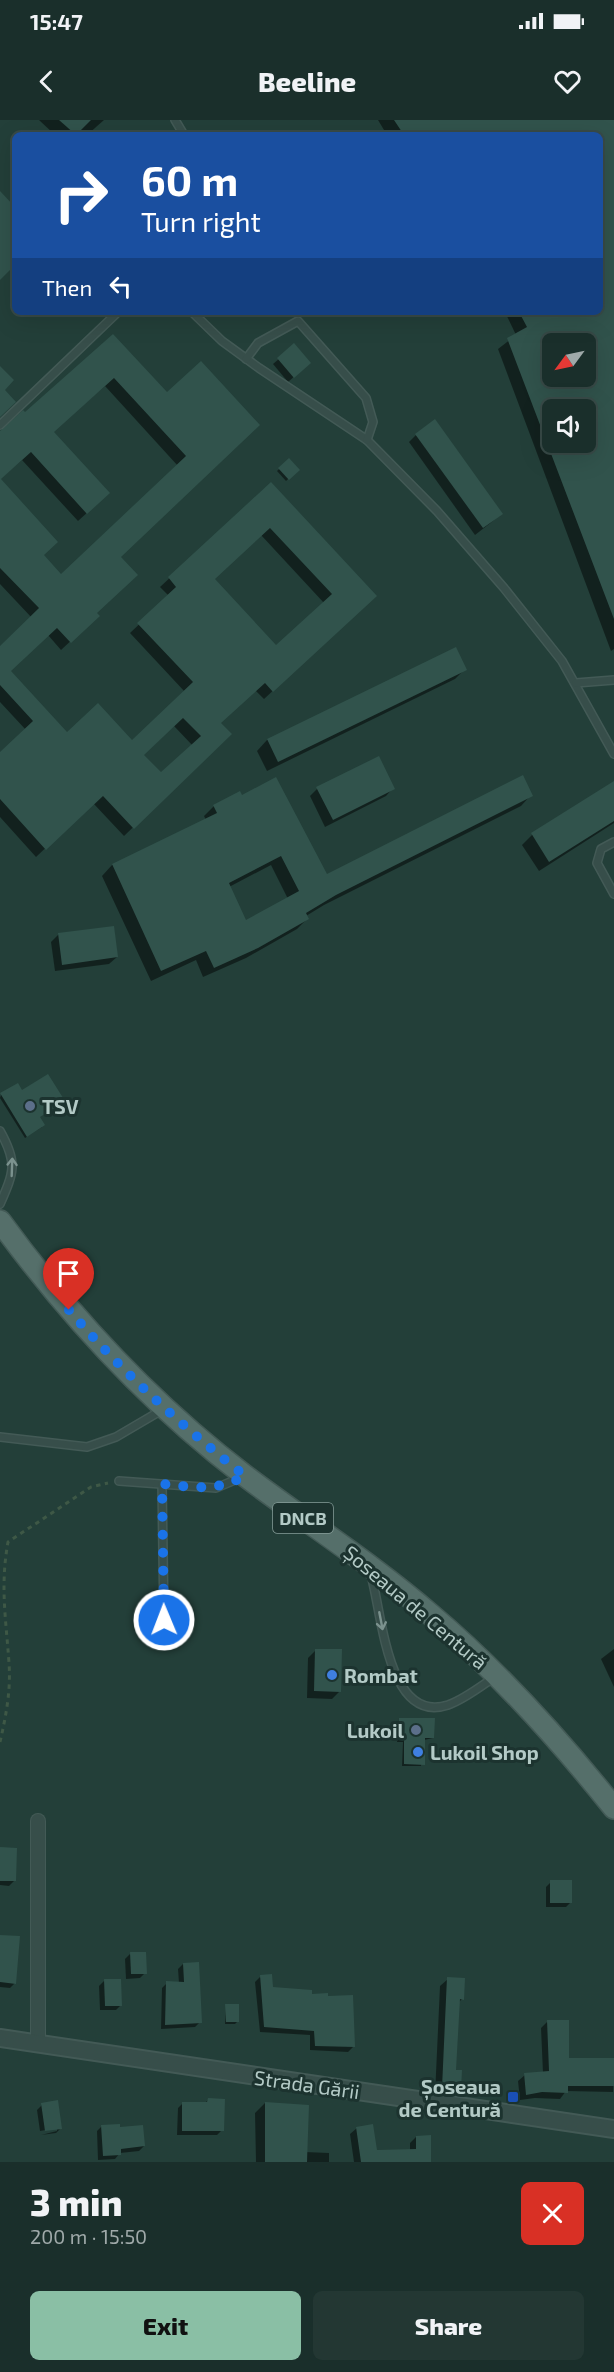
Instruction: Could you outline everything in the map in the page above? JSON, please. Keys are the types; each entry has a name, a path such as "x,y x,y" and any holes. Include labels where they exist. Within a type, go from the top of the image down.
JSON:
{"main road":[{"name":"Șoseaua de Centură","path":"0,1221 32,1265 83,1326 165,1408 245,1476 368,1564 430,1614 497,1675 551,1732 614,1808"}],"street":[{"path":"38,1821 38,2044"},
{"name":"Strada Gării","path":"0,2038 614,2129"}],"lane":[{"path":"0,425 115,315"},
{"path":"195,315 246,359 367,440 437,511 504,588 576,683 614,754"},
{"path":"294,315 366,398 373,422 367,440"},
{"path":"246,359 258,343 298,321"},
{"path":"576,683 614,680"},
{"path":"614,842 602,849 597,863 614,894"},
{"path":"0,1131 13,1159 13,1173 0,1204"},
{"path":"0,1437 87,1447 116,1437 165,1408"},
{"path":"119,1481 216,1488 229,1485 245,1476"},
{"path":"162,1484 164,1620"},
{"path":"368,1564 387,1649 398,1680 409,1697 420,1704 433,1707 448,1705 497,1675"}],"path":[{"path":"0,1742 8,1707 9,1664 4,1629 2,1569 8,1542 91,1487 119,1481"}],"building":[{"path":"59,120 91,120 79,132 73,132"},
{"path":"394,120 614,120 614,619 551,453 596,453 596,399 542,399 542,430 507,338 527,327 521,315 603,315 603,132 402,132"},
{"path":"0,191 12,204 12,268 0,280"},
{"path":"113,334 167,392 201,361 260,425 121,557 138,575 97,613 100,616 71,643 57,628 11,671 67,732 98,703 132,740 193,682 137,623 176,587 168,577 271,482 377,596 273,692 265,683 221,723 232,734 134,829 103,796 46,850 0,799 0,752 33,721 0,685 0,646 39,608 0,568 0,431 23,410 25,412","holes":["114,378 186,456 61,574 44,555 58,542 1,479 31,452 87,514 110,493 54,432","270,528 332,594 276,645 215,579","183,718 201,736 161,772 144,755"]},
{"path":"294,343 311,363 294,378 277,358"},
{"path":"0,366 14,380 5,390 16,402 0,417"},
{"path":"435,419 503,514 483,528 415,434"},
{"path":"289,458 300,470 289,480 278,468"},
{"path":"456,647 467,670 278,762 267,739"},
{"path":"379,756 395,789 333,820 316,787"},
{"path":"523,775 533,796 336,895 306,913 309,919 258,948 214,968 206,951 161,971 112,864 217,813 213,805 240,791 242,795 276,777 327,874","holes":["281,856 299,891 246,920 229,883"]},
{"path":"614,781 614,821 549,862 531,833"},
{"path":"114,926 118,957 62,965 58,933"},
{"path":"48,1074 65,1101 40,1117 45,1125 27,1137 0,1093 18,1083 22,1090"},
{"path":"315,1649 342,1649 341,1692 314,1691"},
{"path":"399,1718 435,1718 434,1738 425,1738 425,1765 404,1764 404,1740 398,1740"},
{"path":"0,1847 17,1848 16,1881 0,1881"},
{"path":"550,1880 572,1880 572,1903 550,1903"},
{"path":"0,1935 20,1936 16,1984 0,1982"},
{"path":"130,1952 146,1952 147,1974 131,1974"},
{"path":"199,1962 202,2023 165,2025 166,1981 184,1982 183,1963"},
{"path":"272,1974 273,1987 312,1990 312,1994 328,1993 328,1996 353,1995 355,2047 315,2046 314,2031 264,2027 260,1975"},
{"path":"447,1977 465,1978 464,2000 460,1999 456,2070 462,2070 461,2089 442,2088"},
{"path":"104,1979 121,1979 122,2006 105,2006"},
{"path":"225,2004 239,2004 239,2022 226,2022"},
{"path":"547,2020 569,2020 569,2058 614,2058 614,2086 568,2086 568,2093 542,2092 526,2095 524,2073 549,2071"},
{"path":"208,2098 225,2099 224,2131 182,2131 182,2102 207,2102"},
{"path":"58,2100 62,2129 45,2131 41,2103"},
{"path":"265,2102 309,2105 307,2162 265,2162"},
{"path":"120,2124 120,2127 143,2125 145,2146 121,2149 121,2155 103,2156 101,2125"},
{"path":"373,2124 377,2150 416,2149 416,2136 431,2135 431,2162 361,2162 356,2127"}],"place":[{"name":"TSV","path":"30,1106"},
{"name":"Rombat","path":"332,1675"},
{"name":"Lukoil","path":"416,1730"},
{"name":"Lukoil Shop","path":"418,1752"},
{"name":"Șoseaua de Centură","path":"513,2097"}],"route":[{"path":"69,1310 125,1371 186,1428 245,1476 229,1485 216,1488 162,1484 164,1620"}]}
